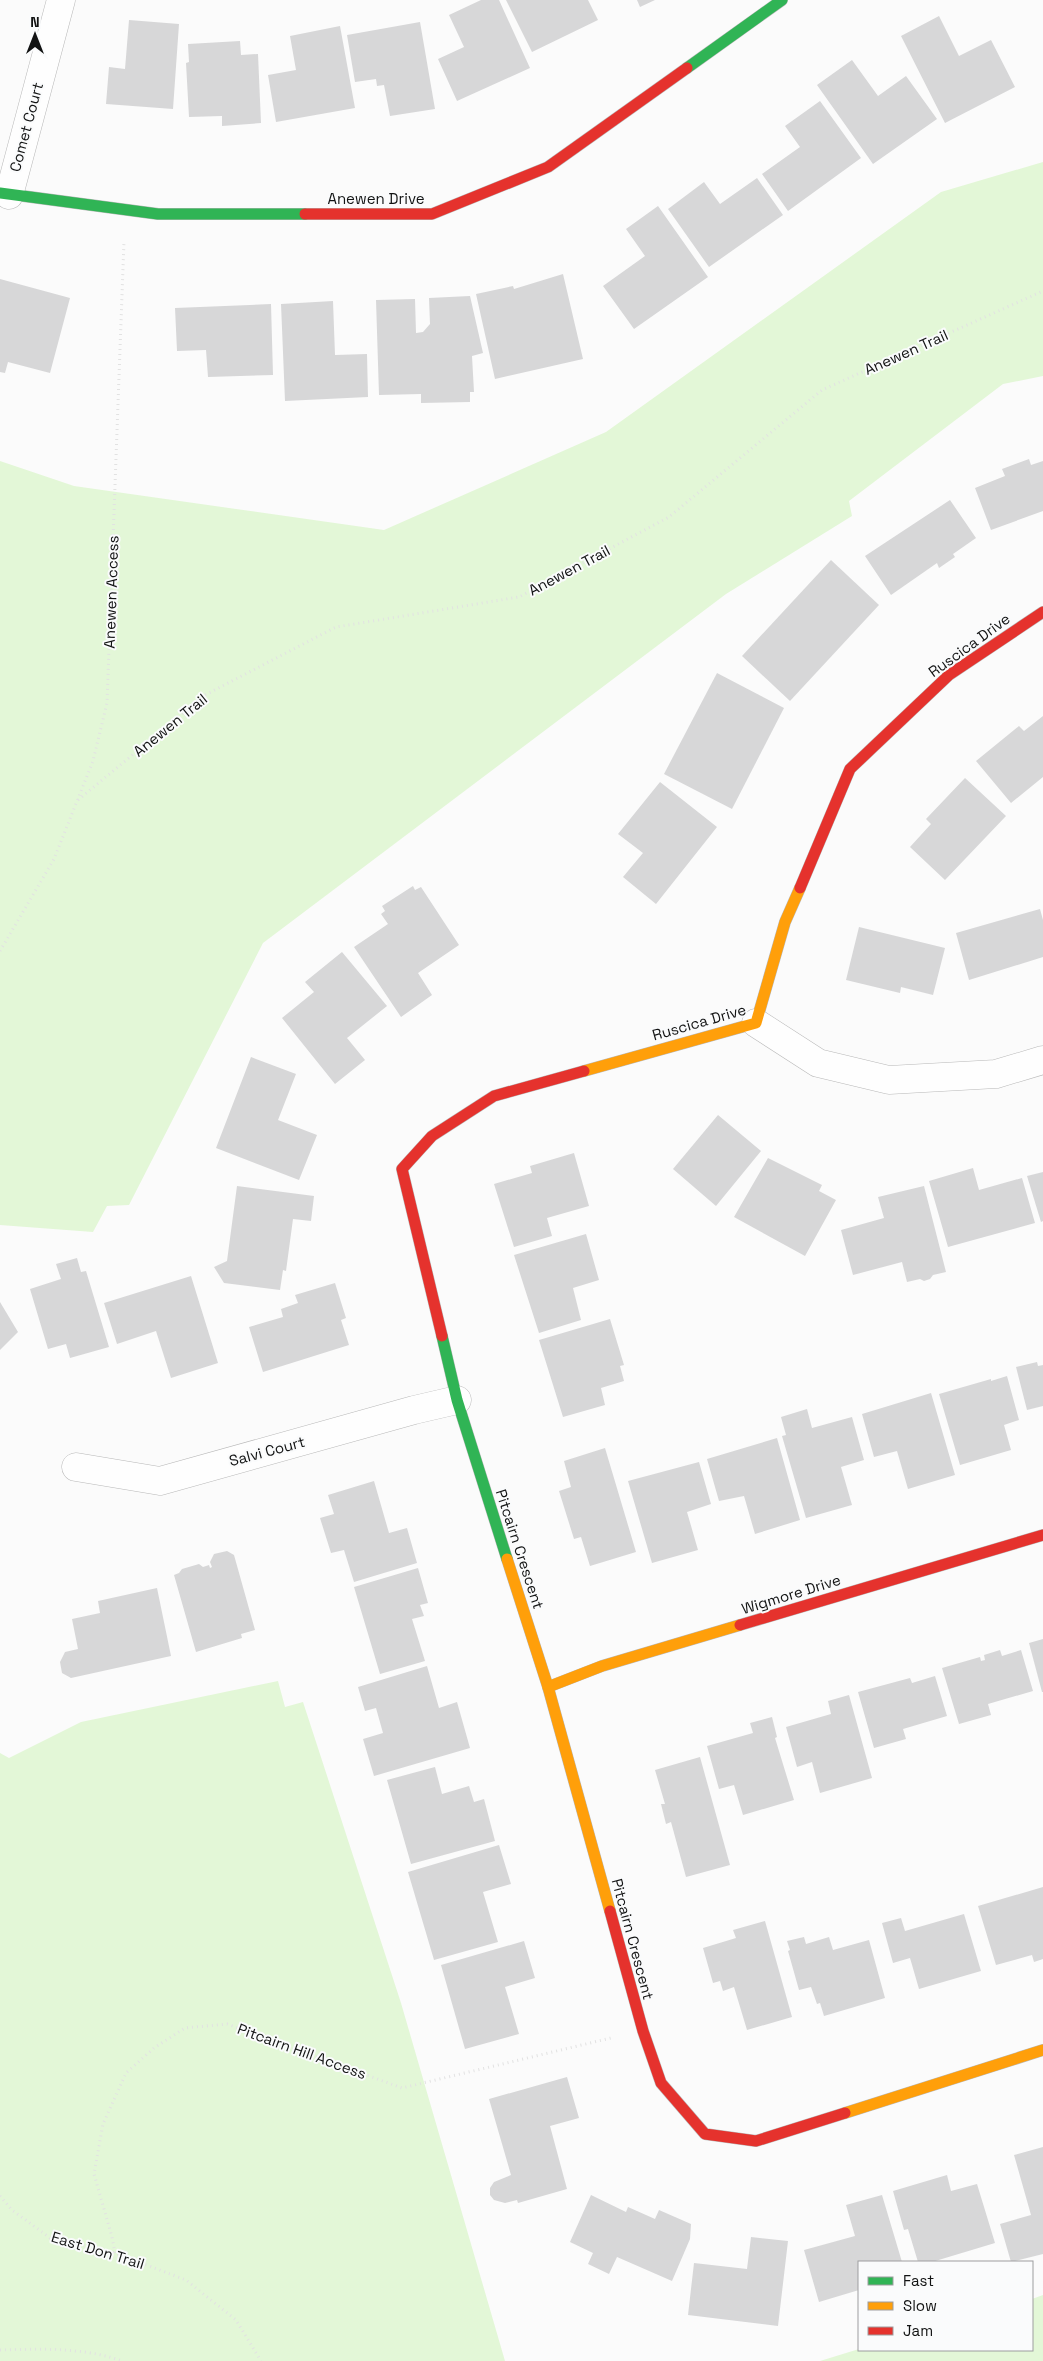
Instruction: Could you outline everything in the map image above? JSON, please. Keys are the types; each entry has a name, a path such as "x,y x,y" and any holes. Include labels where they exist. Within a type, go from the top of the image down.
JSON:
{"street":[{"name":"Comet Court","path":"4,194 61,0"},
{"name":"Anewen Drive","path":"4,194 158,214 432,214 548,167 782,0"},
{"name":"Ruscica Drive","path":"457,1400 402,1169 432,1136 494,1096 756,1023 785,922 850,769 949,675 1043,612"},
{"path":"756,1023 818,1063 889,1080 996,1074 1043,1060"},
{"name":"Salvi Court","path":"76,1467 160,1481 457,1400"},
{"name":"Pitcairn Crescent","path":"457,1400 548,1687 643,2031 661,2083 705,2134 756,2141 1043,2050"},
{"name":"Wigmore Drive","path":"548,1687 602,1666 1043,1535"}],"path":[{"name":"Anewen Access","path":"0,951 54,859 93,761 107,703 125,210"},
{"name":"Anewen Trail","path":"78,800 205,695 336,627 519,597 669,517 822,390 1043,291"},
{"name":"Pitcairn Hill Access","path":"114,2253 112,2237 94,2174 103,2124 126,2073 154,2048 185,2028 228,2024 402,2088 643,2031"},
{"name":"East Don Trail","path":"0,2196 12,2210 50,2238 114,2253 186,2280 236,2320 261,2361"},
{"path":"0,2350 58,2349 105,2355 122,2361"}],"green space":[{"path":"1043,162 1043,376 1003,384 849,501 852,516 726,594 263,943 129,1205 107,1206 93,1232 0,1225 0,461 74,486 384,530 606,432 941,192"},
{"path":"278,1681 285,1707 303,1702 401,2003 505,2361 0,2361 0,1753 9,1758 81,1722"},
{"path":"1043,2295 1043,2361 820,2361 858,2349 858,2351 1033,2351 1033,2299"}],"building":[{"path":"481,0 499,0 530,68 457,101 438,59 464,47 449,15"},
{"path":"506,0 588,0 598,20 532,52"},
{"path":"637,0 655,0 640,7"},
{"path":"939,16 959,56 991,40 1015,87 945,123 901,36"},
{"path":"129,20 179,24 173,109 106,104 109,67 125,69"},
{"path":"420,22 435,109 390,116 384,85 377,86 376,79 355,82 347,35"},
{"path":"340,26 355,108 276,122 268,75 296,70 290,36"},
{"path":"240,41 241,55 258,54 261,123 222,126 222,116 189,117 186,63 189,62 188,44"},
{"path":"852,60 878,96 906,76 937,119 873,164 817,85"},
{"path":"820,101 861,158 788,211 762,174 800,147 785,126"},
{"path":"757,178 783,215 709,267 668,209 704,182 720,204"},
{"path":"658,206 708,277 634,329 603,286 645,256 626,229"},
{"path":"563,274 583,359 495,379 476,294 513,286 514,289"},
{"path":"0,279 70,298 50,373 8,362 5,373 0,372"},
{"path":"470,296 483,353 472,356 474,392 470,392 470,402 421,403 421,394 379,395 376,300 415,299 416,333 423,332 430,324 429,298"},
{"path":"333,301 335,355 367,354 368,397 285,401 281,304"},
{"path":"271,304 273,375 208,377 206,350 177,351 175,308"},
{"path":"1029,459 1031,465 1043,461 1043,511 991,530 975,488 1005,476 1002,469"},
{"path":"950,500 976,538 953,554 955,557 939,568 937,563 891,595 865,556"},
{"path":"831,560 879,605 790,701 742,656"},
{"path":"717,673 784,708 732,809 664,774"},
{"path":"1043,716 1043,777 1011,803 976,761 1019,726 1024,731"},
{"path":"965,778 1006,816 945,880 910,847 931,824 926,819"},
{"path":"660,782 717,827 656,904 623,877 643,853 618,834"},
{"path":"413,886 415,890 421,887 459,945 418,973 432,995 401,1017 354,947 388,924 381,914 385,911 382,906"},
{"path":"1040,909 1043,920 1043,957 969,980 956,933"},
{"path":"859,927 945,948 933,995 901,987 900,993 846,980"},
{"path":"342,952 387,1006 347,1038 365,1060 335,1084 282,1018 314,992 305,982"},
{"path":"251,1057 296,1074 278,1120 317,1135 299,1180 216,1148"},
{"path":"718,1115 761,1151 716,1206 673,1169"},
{"path":"574,1153 589,1206 547,1218 552,1236 514,1247 494,1184 532,1173 530,1166"},
{"path":"768,1158 822,1185 819,1191 836,1200 805,1256 734,1217"},
{"path":"973,1168 979,1190 1022,1178 1035,1223 948,1247 929,1181"},
{"path":"1043,1172 1043,1221 1041,1222 1027,1176"},
{"path":"237,1186 314,1196 311,1221 293,1219 286,1271 283,1270 280,1290 224,1283 214,1267 227,1261"},
{"path":"924,1186 946,1272 933,1275 930,1279 924,1281 920,1279 907,1282 902,1262 853,1275 841,1230 884,1218 878,1197"},
{"path":"586,1234 599,1280 573,1288 581,1320 539,1333 514,1255"},
{"path":"77,1258 81,1272 86,1271 109,1347 70,1358 66,1344 48,1349 30,1289 61,1279 56,1264"},
{"path":"191,1276 218,1363 171,1378 156,1331 117,1344 104,1303"},
{"path":"335,1283 346,1318 341,1320 349,1345 263,1372 249,1327 283,1317 281,1309 298,1303 295,1295"},
{"path":"0,1302 18,1332 0,1350"},
{"path":"610,1319 624,1365 620,1366 624,1381 601,1388 605,1405 563,1417 539,1340"},
{"path":"1037,1362 1038,1366 1043,1365 1043,1406 1027,1410 1016,1367"},
{"path":"1007,1376 1019,1420 1004,1425 1011,1450 960,1465 939,1394"},
{"path":"931,1393 955,1475 908,1489 897,1451 874,1457 862,1414"},
{"path":"807,1409 812,1428 852,1417 864,1460 841,1467 852,1505 806,1518 782,1436 786,1435 781,1417"},
{"path":"777,1438 800,1520 755,1534 744,1496 719,1501 707,1459"},
{"path":"605,1448 636,1552 590,1566 581,1537 574,1539 559,1491 571,1487 564,1461"},
{"path":"699,1462 711,1504 687,1512 698,1550 652,1563 628,1481"},
{"path":"374,1481 389,1533 407,1528 417,1563 354,1582 344,1550 331,1553 320,1518 334,1514 328,1495"},
{"path":"227,1551 234,1555 255,1630 241,1634 242,1638 196,1652 174,1575 182,1569 199,1564 203,1567 209,1565 210,1568 212,1567 210,1562 214,1554"},
{"path":"418,1568 428,1603 420,1605 424,1616 412,1619 425,1661 380,1674 354,1587"},
{"path":"157,1588 171,1656 71,1678 62,1673 60,1662 65,1652 78,1649 72,1619 100,1613 98,1601"},
{"path":"1043,1639 1043,1692 1042,1692 1029,1643"},
{"path":"1000,1650 1002,1656 1021,1650 1033,1691 988,1704 991,1715 959,1724 942,1668 980,1657 981,1661 985,1660 984,1655"},
{"path":"427,1666 439,1708 457,1702 470,1748 374,1776 363,1739 383,1733 376,1708 365,1711 358,1687"},
{"path":"935,1676 947,1716 903,1729 906,1739 874,1748 858,1692 910,1678 912,1683"},
{"path":"849,1695 872,1778 820,1793 812,1762 797,1767 786,1727 831,1714 828,1701"},
{"path":"772,1717 777,1737 775,1738 794,1800 743,1815 734,1785 719,1789 707,1746 753,1733 750,1723"},
{"path":"700,1757 730,1865 686,1877 671,1822 666,1824 661,1804 665,1804 655,1770"},
{"path":"435,1767 442,1794 469,1786 474,1802 484,1799 495,1841 411,1864 387,1780"},
{"path":"499,1845 511,1884 483,1892 498,1942 434,1960 408,1872"},
{"path":"1043,1887 1043,1959 1034,1962 1032,1955 996,1965 978,1906"},
{"path":"964,1914 981,1971 919,1989 910,1958 893,1963 882,1923 901,1918 905,1931"},
{"path":"765,1921 792,2017 747,2030 734,1987 723,1991 720,1981 713,1983 703,1948 736,1938 733,1930"},
{"path":"804,1937 806,1944 829,1937 833,1950 869,1940 885,1998 824,2016 820,2003 817,2004 811,1987 799,1990 788,1951 790,1950 787,1941"},
{"path":"524,1941 535,1978 505,1987 519,2034 465,2049 441,1965"},
{"path":"567,2077 579,2118 550,2126 567,2189 518,2203 517,2200 505,2203 494,2200 490,2195 490,2188 494,2182 511,2175 489,2099"},
{"path":"1043,2147 1043,2254 1011,2261 1000,2224 1031,2215 1014,2155"},
{"path":"947,2175 951,2191 977,2184 995,2243 935,2261 918,2261 908,2229 904,2230 893,2191"},
{"path":"591,2195 626,2212 628,2207 655,2219 659,2210 691,2224 690,2239 672,2281 617,2257 609,2274 588,2264 593,2253 570,2242"},
{"path":"882,2195 902,2261 858,2261 858,2290 819,2302 804,2250 855,2236 846,2205"},
{"path":"751,2237 788,2241 778,2326 688,2315 694,2263 747,2269"}],"traffic: fast":[{"path":"687,68 782,0"},
{"path":"0,193 158,214 305,214"},
{"path":"442,1336 457,1400 507,1559"}],"traffic: slow":[{"path":"584,1071 756,1023 785,922 800,888"},
{"path":"507,1559 548,1687 610,1911"},
{"path":"548,1687 602,1666 740,1625"},
{"path":"845,2113 1043,2050"}],"traffic: jam":[{"path":"305,214 432,214 548,167 687,68"},
{"path":"800,888 850,769 949,675 1043,612"},
{"path":"442,1336 402,1169 432,1136 494,1096 584,1071"},
{"path":"740,1625 1043,1535"},
{"path":"610,1911 643,2031 661,2083 705,2134 756,2141 845,2113"}]}
